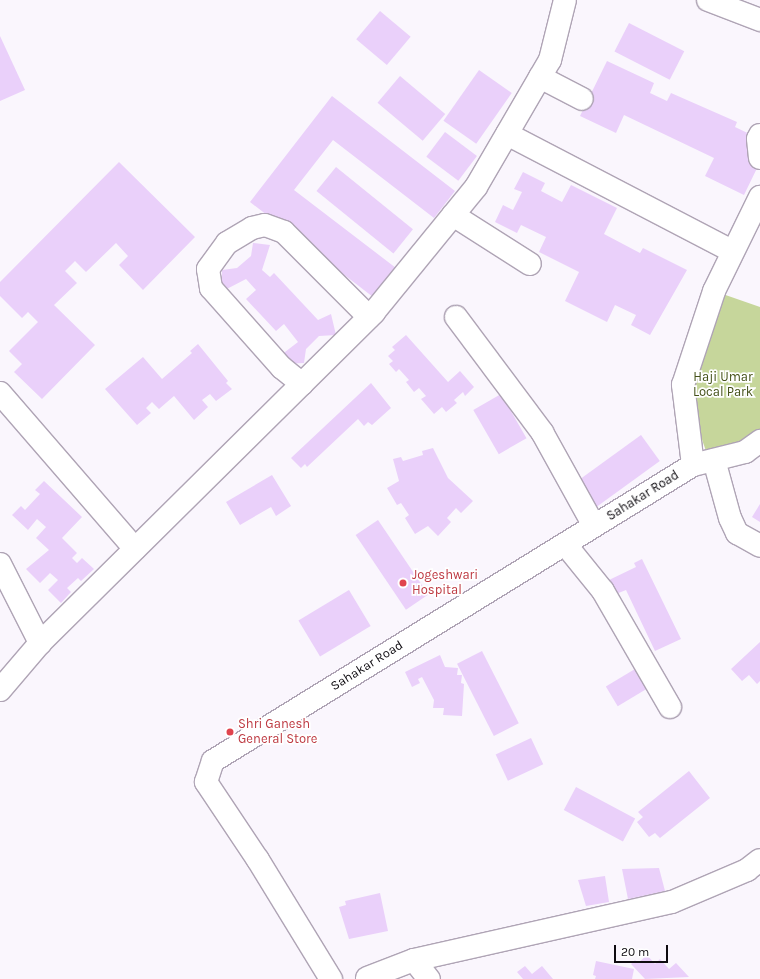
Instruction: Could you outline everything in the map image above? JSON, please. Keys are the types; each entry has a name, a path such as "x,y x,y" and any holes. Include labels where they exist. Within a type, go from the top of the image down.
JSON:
{"street":[{"path":"0,690 40,643 368,318 476,187 550,60 566,0"},
{"path":"708,0 760,20"},
{"path":"540,77 582,99"},
{"path":"507,134 732,251"},
{"path":"760,135 758,138 760,158"},
{"path":"760,197 732,251 714,291 683,385 704,462 737,533 760,546"},
{"path":"453,215 530,264"},
{"path":"302,384 282,368 211,288 208,269 227,243 252,228 264,225 284,232 368,318"},
{"path":"456,317 542,432 594,526"},
{"path":"0,393 135,548"},
{"name":"Sahakar Road","path":"331,979 258,860 206,782 213,761 594,526 704,462 755,450"},
{"path":"565,544 603,591 670,707"},
{"path":"0,564 40,643"},
{"path":"367,978 414,960 672,902 747,870 760,860"},
{"path":"414,960 429,979"}],"green space":[{"name":"Haji Umar Local Park","path":"714,291 760,307 760,439 706,451 683,385"}],"building":[{"path":"380,11 411,37 387,65 356,39"},
{"path":"629,23 684,51 670,80 614,52"},
{"path":"0,36 25,90 0,101"},
{"path":"607,61 654,83 650,93 667,101 671,93 737,122 735,127 760,139 760,162 744,195 705,176 714,158 624,115 616,133 580,116"},
{"path":"479,70 512,93 476,144 443,121"},
{"path":"400,76 445,114 423,141 378,103"},
{"path":"332,96 455,191 434,218 333,140 294,190 396,268 373,297 250,202"},
{"path":"445,132 477,156 458,181 426,157"},
{"path":"119,162 195,237 143,290 119,265 128,256 116,243 86,272 75,261 65,271 77,283 54,305 95,345 42,399 14,372 22,364 9,351 38,322 28,312 22,318 0,296 0,282"},
{"path":"336,167 413,229 393,253 316,191"},
{"path":"523,172 545,183 541,191 562,202 571,185 617,208 604,234 640,253 643,248 687,270 650,335 631,325 636,315 615,305 607,322 565,301 579,272 539,252 546,237 521,225 517,233 495,222 503,205 513,210 522,192 514,189"},
{"path":"253,243 270,245 262,270 270,277 274,273 318,320 331,314 336,335 319,336 306,349 304,363 284,364 285,352 298,342 284,324 276,331 246,299 256,290 246,279 221,292 222,270 237,268 251,256"},
{"path":"406,335 448,382 460,371 474,387 465,396 463,392 454,400 457,403 446,412 442,407 434,414 421,399 426,396 419,388 414,392 406,382 409,380 399,369 396,372 389,364 393,361 388,356 395,350 392,347"},
{"path":"198,344 228,381 226,383 232,389 216,401 210,394 202,400 208,407 194,420 174,396 159,409 152,402 146,408 151,413 137,425 105,389 143,357 162,379 192,353 190,351"},
{"path":"371,383 391,408 372,425 368,422 364,426 358,419 307,467 305,464 301,468 291,458"},
{"path":"501,394 526,438 499,454 473,410"},
{"path":"641,435 660,461 594,508 575,483"},
{"path":"433,448 448,478 473,501 461,513 456,508 447,518 451,522 438,536 428,526 415,534 405,518 409,515 401,503 397,505 387,488 399,481 393,459 401,457 403,461 423,455 422,451"},
{"path":"272,475 291,506 276,516 271,507 240,525 226,502"},
{"path":"44,481 82,517 62,538 77,553 72,558 77,563 82,558 94,569 81,581 78,578 67,588 71,592 61,603 48,590 58,580 50,573 40,583 26,569 49,550 36,538 46,527 37,519 28,530 12,515 21,506 25,510 40,494 35,490"},
{"path":"760,504 760,522 752,517"},
{"path":"378,520 428,595 406,610 356,535"},
{"path":"642,559 681,639 655,651 626,590 616,594 609,580 636,567 634,563"},
{"path":"349,590 371,626 320,656 298,620"},
{"path":"760,642 760,681 757,684 749,675 742,681 731,669"},
{"path":"482,651 519,723 494,736 457,664"},
{"path":"440,655 445,667 458,668 457,675 462,675 461,683 464,684 462,716 443,715 444,708 433,708 434,700 422,677 418,679 420,683 412,687 405,672"},
{"path":"635,669 647,689 618,706 606,687"},
{"path":"531,738 543,764 508,781 496,754"},
{"path":"689,771 710,798 660,838 655,833 649,837 637,822 643,817 638,812"},
{"path":"576,787 635,818 623,841 564,810"},
{"path":"659,868 665,891 628,899 622,869"},
{"path":"605,876 609,902 586,906 578,880"},
{"path":"380,893 388,931 349,939 339,907 346,905 345,901"},
{"path":"647,955 655,964 660,959 669,969 676,963 689,977 645,979 631,964 635,960 638,963"},
{"path":"596,961 634,969 632,979 595,979 596,976 593,975"},
{"path":"525,966 532,974 542,966 553,979 523,979 517,972"}],"place":[{"name":"Jogeshwari Hospital","path":"403,583"},
{"name":"Shri Ganesh General Store","path":"230,732"}]}
